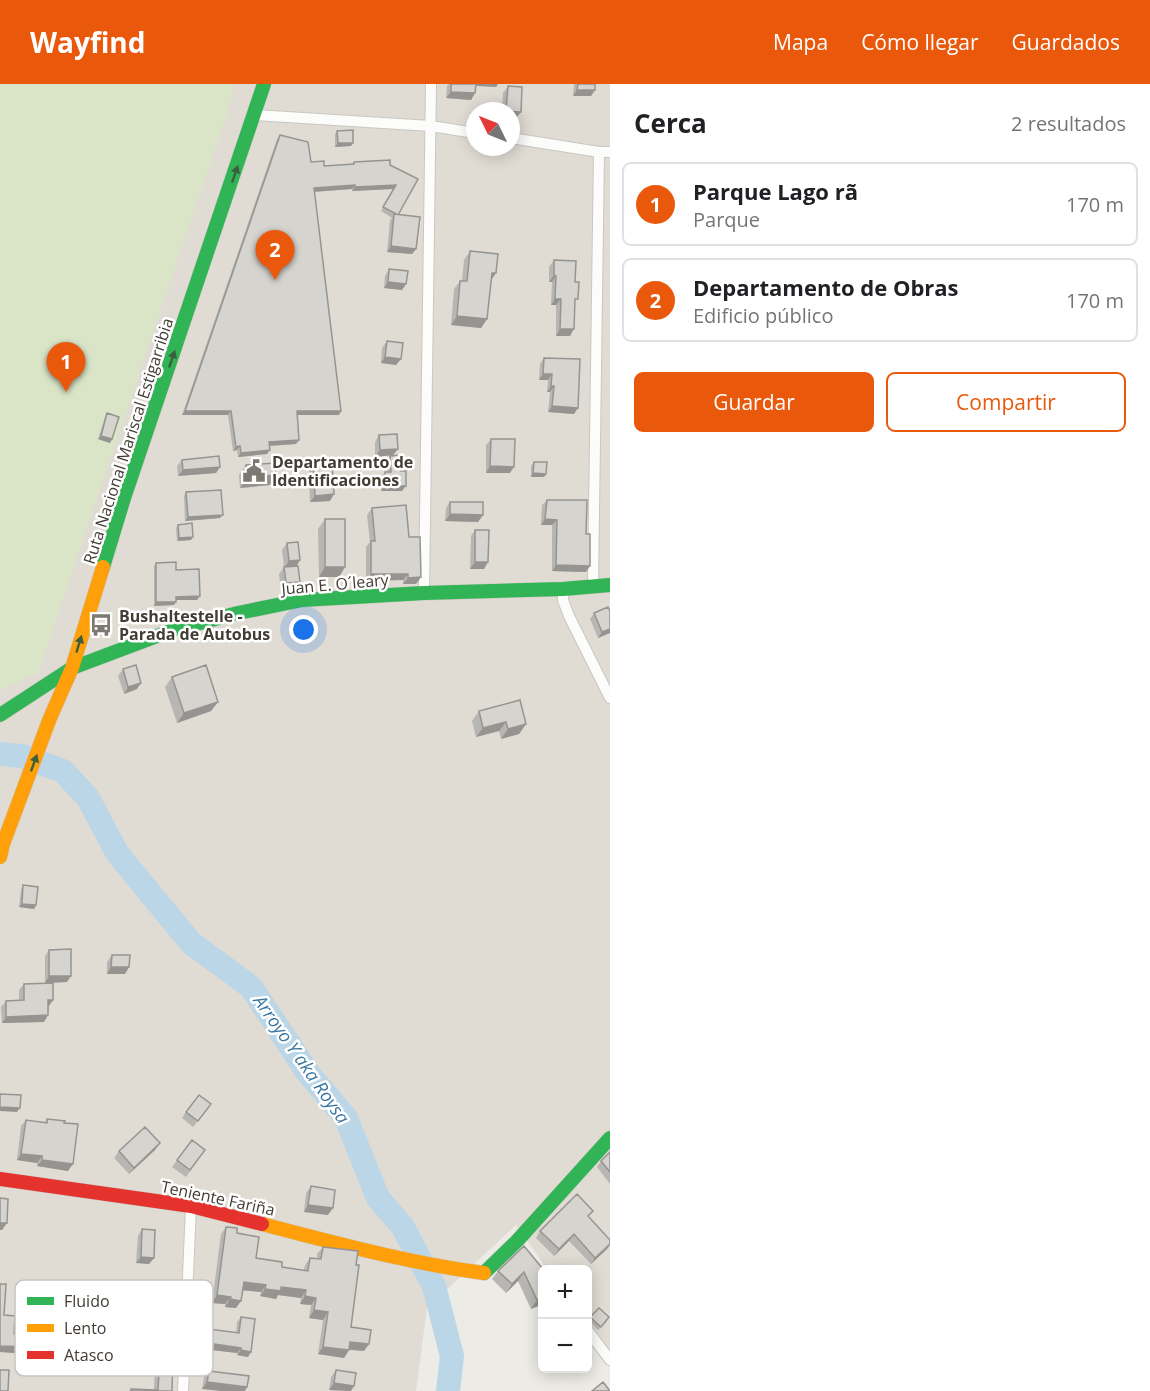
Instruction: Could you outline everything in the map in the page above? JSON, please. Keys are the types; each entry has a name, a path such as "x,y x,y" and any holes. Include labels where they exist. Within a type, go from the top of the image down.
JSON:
{"street":[{"name":"Ruta Nacional Mariscal Estigarribia","path":"2,851 72,668 124,498 264,84"},
{"path":"424,593 431,84"},
{"path":"255,115 430,126 466,132"},
{"path":"520,139 604,152 593,586"},
{"name":"Juan E. O´leary","path":"0,715 72,668 174,630 238,613 302,600 610,585"},
{"path":"563,589 563,600 569,616 610,698"},
{"path":"0,816 2,851"},
{"name":"Teniente Fariña","path":"0,1179 192,1206 391,1257 485,1273 520,1246 610,1138"},
{"path":"188,1280 192,1206"},
{"path":"592,1336 610,1360"},
{"path":"183,1391 184,1376"}],"shaded area":[{"path":"0,84 610,84 610,1357 592,1332 592,1265 544,1265 516,1225 427,1308 416,1391 0,1391"}],"green space":[{"path":"0,84 234,84 228,110 38,673 0,691"}],"building":[{"path":"451,84 476,84 475,93 451,92"},
{"path":"578,84 595,84 595,90 577,90"},
{"path":"508,86 522,87 521,112 520,102 507,102"},
{"path":"353,130 353,143 338,143 337,131"},
{"path":"280,135 308,142 311,162 324,161 324,166 390,160 390,165 418,179 398,215 383,207 396,185 314,188 341,411 297,411 299,440 269,442 270,450 241,453 240,446 236,447 231,411 185,411"},
{"path":"394,214 420,217 416,249 391,246"},
{"path":"470,251 498,254 496,273 492,273 487,319 457,316 460,281 467,281"},
{"path":"554,260 576,261 575,282 579,282 578,299 575,299 574,329 560,329 561,299 555,299"},
{"path":"389,269 408,271 406,284 388,282"},
{"path":"387,341 403,343 401,359 385,357"},
{"path":"544,358 580,359 578,408 552,406 554,386 551,386 552,374 543,374"},
{"path":"107,413 119,417 112,439 101,436"},
{"path":"397,434 398,449 380,450 379,435"},
{"path":"491,439 515,439 514,467 490,466"},
{"path":"400,455 401,471 406,471 406,486 385,486 385,472 391,472 390,456"},
{"path":"219,456 220,467 183,470 182,460"},
{"path":"332,462 334,494 315,496 313,463"},
{"path":"534,462 547,462 546,474 533,473"},
{"path":"275,463 276,475 247,478 246,465"},
{"path":"221,490 223,515 188,517 186,492"},
{"path":"547,500 587,500 586,534 590,534 590,566 556,565 557,520 545,519"},
{"path":"450,502 483,502 483,515 450,514"},
{"path":"406,505 409,537 420,537 421,577 408,578 408,574 371,574 371,541 375,541 372,508"},
{"path":"325,519 345,519 345,567 325,567"},
{"path":"192,523 193,537 179,538 178,525"},
{"path":"475,530 489,530 488,562 475,562"},
{"path":"298,542 300,560 289,561 287,543"},
{"path":"176,562 176,570 199,569 200,596 176,597 176,602 156,602 156,563"},
{"path":"298,566 300,582 286,583 284,567"},
{"path":"608,607 610,629 602,632 594,613"},
{"path":"136,665 141,683 128,687 123,669"},
{"path":"206,665 218,702 184,713 172,677"},
{"path":"520,700 526,724 508,729 506,722 483,728 479,711"},
{"path":"23,885 38,887 36,905 22,904"},
{"path":"71,949 71,976 49,976 49,950"},
{"path":"112,955 130,955 129,967 111,967"},
{"path":"53,983 53,1000 48,1000 48,1015 6,1017 6,1001 24,1000 24,984"},
{"path":"0,1094 21,1095 20,1108 0,1107"},
{"path":"199,1095 211,1104 198,1121 186,1112"},
{"path":"47,1119 78,1124 73,1164 42,1160 42,1156 21,1154 26,1120 47,1123"},
{"path":"145,1127 160,1143 134,1168 119,1151"},
{"path":"192,1140 205,1150 190,1170 177,1160"},
{"path":"610,1152 610,1172 601,1161"},
{"path":"311,1186 335,1190 333,1208 308,1205"},
{"path":"577,1194 593,1211 588,1216 610,1240 610,1244 595,1258 574,1234 559,1249 540,1231"},
{"path":"0,1198 8,1199 7,1223 0,1223"},
{"path":"226,1227 237,1228 237,1233 259,1237 256,1258 282,1262 282,1267 308,1271 310,1258 321,1259 323,1247 358,1251 356,1265 359,1265 351,1327 371,1330 369,1344 350,1342 349,1350 323,1347 328,1312 314,1310 316,1298 305,1296 306,1290 281,1287 281,1291 265,1289 266,1285 244,1282 241,1301 217,1295"},
{"path":"142,1229 155,1230 154,1258 141,1257"},
{"path":"524,1246 540,1265 538,1300 524,1272 512,1284 498,1271"},
{"path":"0,1284 6,1284 4,1315 15,1316 15,1346 0,1346"},
{"path":"599,1308 609,1317 601,1327 592,1319 592,1315"},
{"path":"241,1317 255,1319 251,1352 241,1350 241,1348 213,1344 213,1330 239,1333"},
{"path":"0,1370 9,1370 8,1391 0,1391"},
{"path":"336,1370 356,1373 354,1386 334,1383"},
{"path":"213,1372 249,1376 247,1387 207,1382 208,1376 213,1376"},
{"path":"159,1376 172,1376 172,1391 131,1391 131,1389 158,1390"},
{"path":"603,1382 610,1391 592,1391"}],"waterway":[{"name":"Arroyo Y aka Roysa","path":"0,754 22,756 63,771 88,798 117,853 191,943 251,987 308,1073 346,1118 378,1198 403,1227 434,1286 452,1356 448,1391"}],"traffic: fast":[{"path":"103,567 124,498 264,84"},
{"path":"0,715 72,668 173,630 238,613 302,600 610,585"},
{"path":"484,1273 517,1241 610,1138"}],"traffic: slow":[{"path":"0,857 50,718 72,668 103,567"},
{"path":"262,1224 400,1258 484,1273"}],"traffic: jam":[{"path":"0,1179 191,1206 262,1224"}],"place":[{"name":"Departamento de Obras","path":"275,280"},
{"name":"Parque Lago rã","path":"66,392"},
{"name":"Departamento de Identificaciones","path":"254,471"},
{"name":"Bushaltestelle - Parada de Autobus","path":"101,625"}]}
